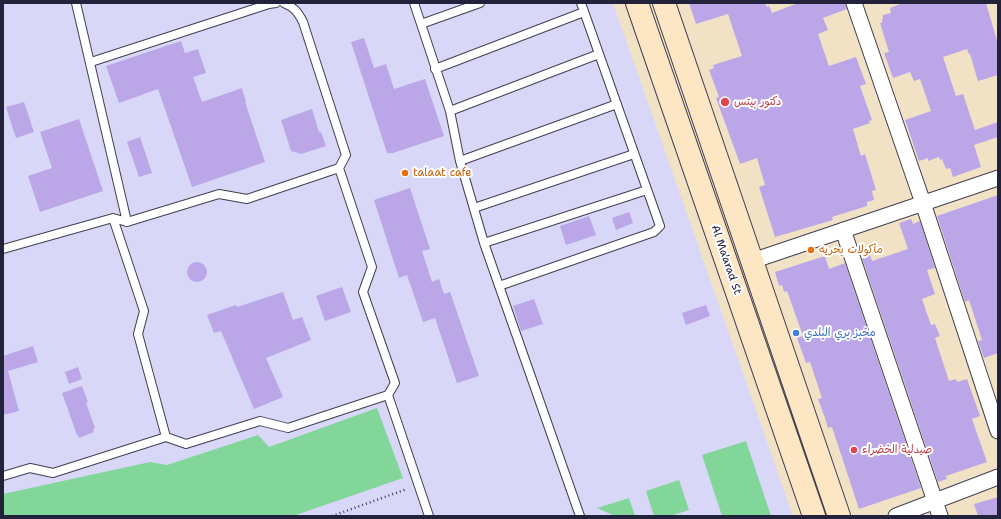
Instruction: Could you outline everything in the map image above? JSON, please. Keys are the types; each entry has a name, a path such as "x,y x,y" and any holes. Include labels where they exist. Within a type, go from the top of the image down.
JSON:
{"main road":[{"name":"Al Ma'arad St","path":"637,3 814,516"},
{"path":"664,3 839,516"},
{"path":"710,215 734,206"}],"street":[{"path":"854,3 923,203 998,431"},
{"path":"752,261 998,178"},
{"path":"843,230 938,509"},
{"path":"896,516 938,509 998,477"}],"lane":[{"path":"76,3 127,222"},
{"path":"90,62 276,3"},
{"path":"3,249 113,218 127,222 219,194 246,199 339,168 346,155 303,22 299,13 292,6 284,3"},
{"path":"414,3 450,111 460,161 484,243 580,516"},
{"path":"421,24 480,3"},
{"path":"499,286 654,232 660,226 581,3"},
{"path":"436,69 584,12"},
{"path":"450,111 599,54"},
{"path":"460,161 617,104"},
{"path":"474,208 634,154"},
{"path":"3,476 30,468 53,473 166,437 186,444 260,422 288,428 388,396 395,383 364,292 372,267 339,168"},
{"path":"484,243 647,190"},
{"path":"113,218 144,311 138,334 166,437"},
{"path":"388,396 429,516"}],"path":[{"path":"332,516 419,485"}],"shaded area":[{"path":"3,3 613,3 793,516 3,516"}],"green space":[{"path":"377,408 403,478 293,516 3,516 3,494 150,462 167,465 258,435 269,447"},
{"path":"746,441 771,516 722,516 702,455"},
{"path":"679,480 689,510 670,516 654,516 646,491"},
{"path":"629,498 635,516 615,516 597,508"}],"building":[{"path":"689,3 765,3 767,7 769,6 772,13 798,3 845,3 847,9 823,18 828,30 818,34 829,66 856,57 866,84 860,86 872,120 869,121 870,123 853,129 861,156 865,154 876,190 872,191 874,200 867,202 867,206 832,217 833,220 775,237 759,187 765,185 757,158 740,164 716,98 719,97 709,70 714,68 713,65 742,56 728,14 696,24"},
{"path":"903,3 986,3 998,44 998,75 978,81 970,54 967,49 943,57 956,96 963,94 975,130 998,122 998,137 974,145 981,167 953,177 950,168 946,169 942,159 940,160 939,157 928,161 928,158 919,161 905,120 931,111 920,79 914,81 910,72 893,78 884,53 889,52 880,23 882,23 883,15 891,13 890,8"},
{"path":"364,38 374,68 386,64 394,89 425,79 444,136 393,153 387,153 351,42"},
{"path":"181,41 185,53 198,49 206,73 193,77 202,102 242,88 245,102 265,162 192,187 158,89 119,103 106,66"},
{"path":"24,102 34,132 16,138 6,107"},
{"path":"312,109 319,132 321,132 326,146 301,154 291,151 281,120"},
{"path":"79,119 103,191 40,212 28,176 52,168 40,132"},
{"path":"140,137 152,173 139,177 127,142"},
{"path":"410,188 430,249 422,251 432,282 439,279 444,294 450,292 479,376 457,383 435,318 423,322 407,275 399,278 374,200"},
{"path":"998,195 998,353 984,358 978,341 982,340 969,300 965,302 937,216"},
{"path":"629,212 633,223 616,230 612,218"},
{"path":"589,216 596,235 566,245 560,226"},
{"path":"911,219 913,224 920,221 935,268 927,270 935,294 922,299 931,325 935,324 940,336 935,338 949,381 956,379 957,382 967,379 980,416 972,419 987,462 946,476 947,479 938,482 862,258 870,255 872,261 908,249 899,223"},
{"path":"825,256 829,269 845,263 921,488 859,509 832,427 828,428 818,399 822,398 810,362 806,363 797,338 803,336 787,291 784,292 782,285 779,286 775,272"},
{"path":"193,262 201,262 207,268 207,276 201,282 193,282 187,276 187,268"},
{"path":"342,287 351,312 325,321 316,296"},
{"path":"283,292 293,320 302,317 311,340 266,358 283,397 254,409 221,331 214,333 207,315"},
{"path":"534,299 543,324 521,331 513,306"},
{"path":"706,305 710,316 686,325 682,313"},
{"path":"33,346 38,362 8,371 19,411 3,415 3,356"},
{"path":"78,367 82,379 69,384 65,372"},
{"path":"82,386 88,402 86,403 95,428 93,429 94,432 79,438 62,393"},
{"path":"998,497 998,516 978,516 974,504"}],"place":[{"name":"دكتور بيتس","path":"725,102"},
{"name":"talaat cafe","path":"405,173"},
{"name":"مأكولات بحريه","path":"811,250"},
{"name":"مخبز بري البلدي","path":"796,333"},
{"name":"صيدلية الخضراء","path":"854,450"}]}
